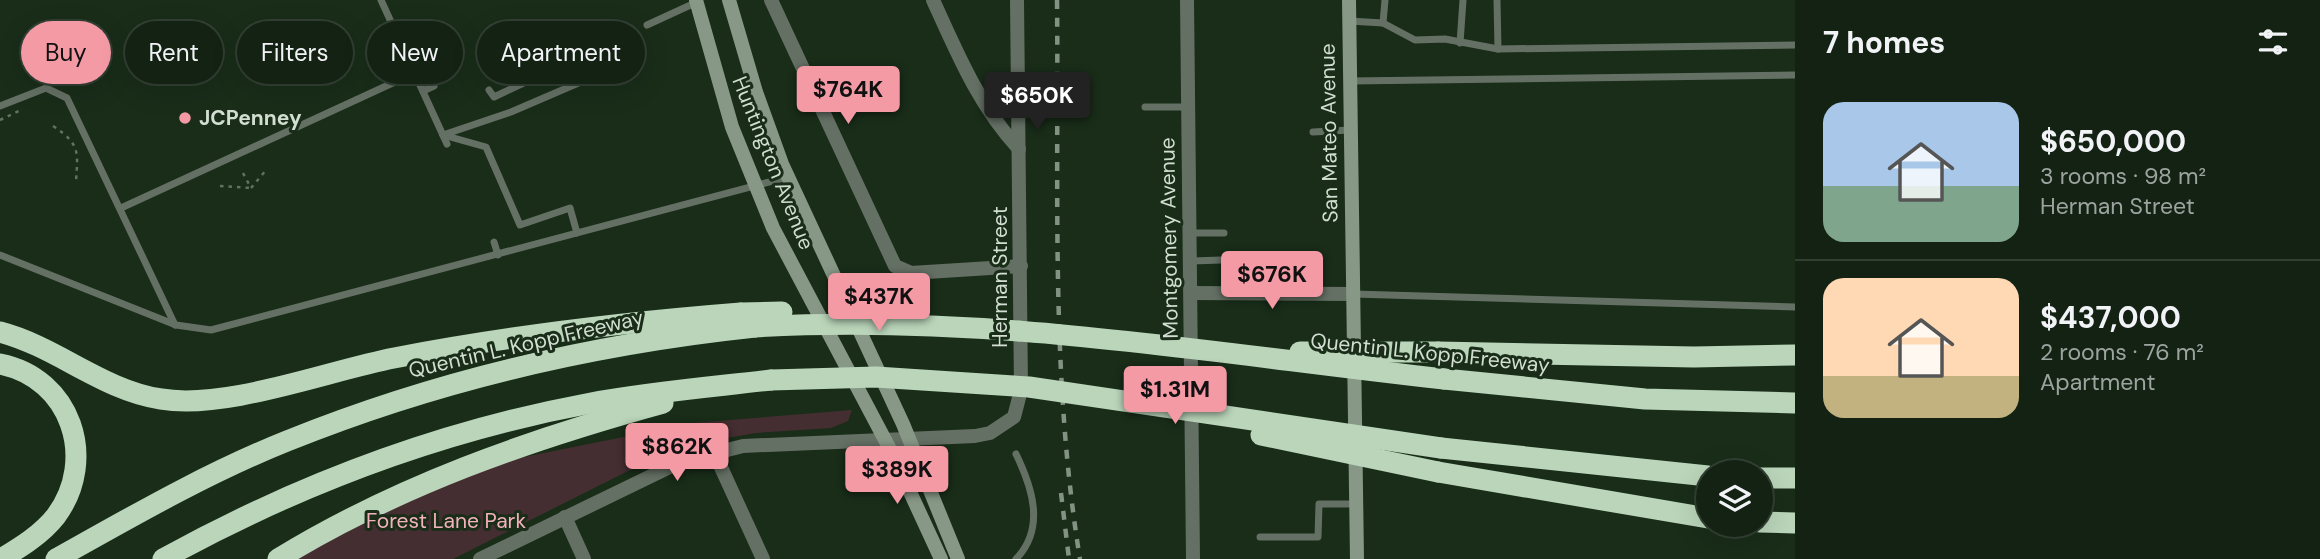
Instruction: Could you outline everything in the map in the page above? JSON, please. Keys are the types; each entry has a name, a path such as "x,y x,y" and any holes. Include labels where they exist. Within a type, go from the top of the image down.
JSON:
{"highway":[{"name":"Quentin L. Kopp Freeway","path":"56,559 230,466 285,441 401,399 584,351 748,320 842,313 1645,399 1795,401"},
{"path":"0,332 37,345 112,385 149,397 185,401 236,395 363,364 548,334 748,320"},
{"path":"1102,339 1275,352 1695,357 1795,355"},
{"path":"0,364 41,382 56,397 74,431 77,465 73,485 55,518 22,547 1,559"},
{"path":"163,559 304,488 416,447 533,415 593,402 771,380 876,377 1016,386 1441,448 1696,475"},
{"path":"278,559 350,517 461,468 614,417 684,397 771,380"},
{"path":"1091,397 1438,472 1696,515"},
{"path":"1773,478 1795,478"},
{"path":"1773,522 1795,523"}],"street":[{"name":"Huntington Avenue","path":"729,0 756,92 788,177 909,438 958,559"},
{"path":"771,0 890,259 902,271 1021,265"},
{"path":"933,0 969,79 993,117 1019,149"},
{"name":"Herman Street","path":"480,559 680,462 714,452 743,446 990,433 1014,417 1021,390 1017,0"},
{"name":"Montgomery Avenue","path":"1187,0 1193,559"},
{"name":"San Mateo Avenue","path":"1349,0 1354,505 1357,559"},
{"name":"Huntington Avenue","path":"698,1 721,92 756,187 799,282 884,438 941,559"},
{"path":"1191,293 1352,294"},
{"path":"714,452 763,559"},
{"path":"565,517 584,559"}],"lane":[{"path":"382,0 391,21"},
{"path":"1382,23 1385,0"},
{"path":"1460,43 1463,0"},
{"path":"1497,0 1498,49"},
{"path":"647,25 698,1"},
{"path":"1349,21 1382,23 1415,40 1445,39 1498,49 1795,45"},
{"path":"1349,81 1795,75"},
{"path":"121,208 388,84"},
{"path":"489,90 494,97 522,84"},
{"path":"443,135 511,112 577,84"},
{"path":"435,86 421,87 447,144"},
{"path":"0,106 39,89 61,92 73,106 176,325"},
{"path":"1145,107 1188,107"},
{"path":"1313,132 1350,130"},
{"path":"443,135 486,147 520,225 570,208 578,233"},
{"path":"0,255 176,325 198,330 229,327 788,177"},
{"path":"1191,233 1224,233"},
{"path":"494,242 498,255"},
{"path":"1191,261 1222,260"},
{"path":"1352,294 1795,307"},
{"path":"1016,454 1032,487 1033,522 1027,548 1016,559"},
{"path":"1260,537 1318,537 1319,503 1354,505"}],"path":[{"path":"0,120 24,109"},
{"path":"53,126 71,138 78,152 76,180"},
{"path":"251,187 267,169"},
{"path":"243,173 251,187"},
{"path":"220,186 251,187"}],"green space":[{"name":"Forest Lane Park","path":"852,410 848,421 831,428 756,433 692,444 626,472 453,559 289,559 367,516 509,460 693,423"}],"railway":[{"path":"1057,0 1060,351 1070,490 1080,559"},
{"path":"1061,493 1069,559"}],"place":[{"name":"JCPenney","path":"185,118"}]}
